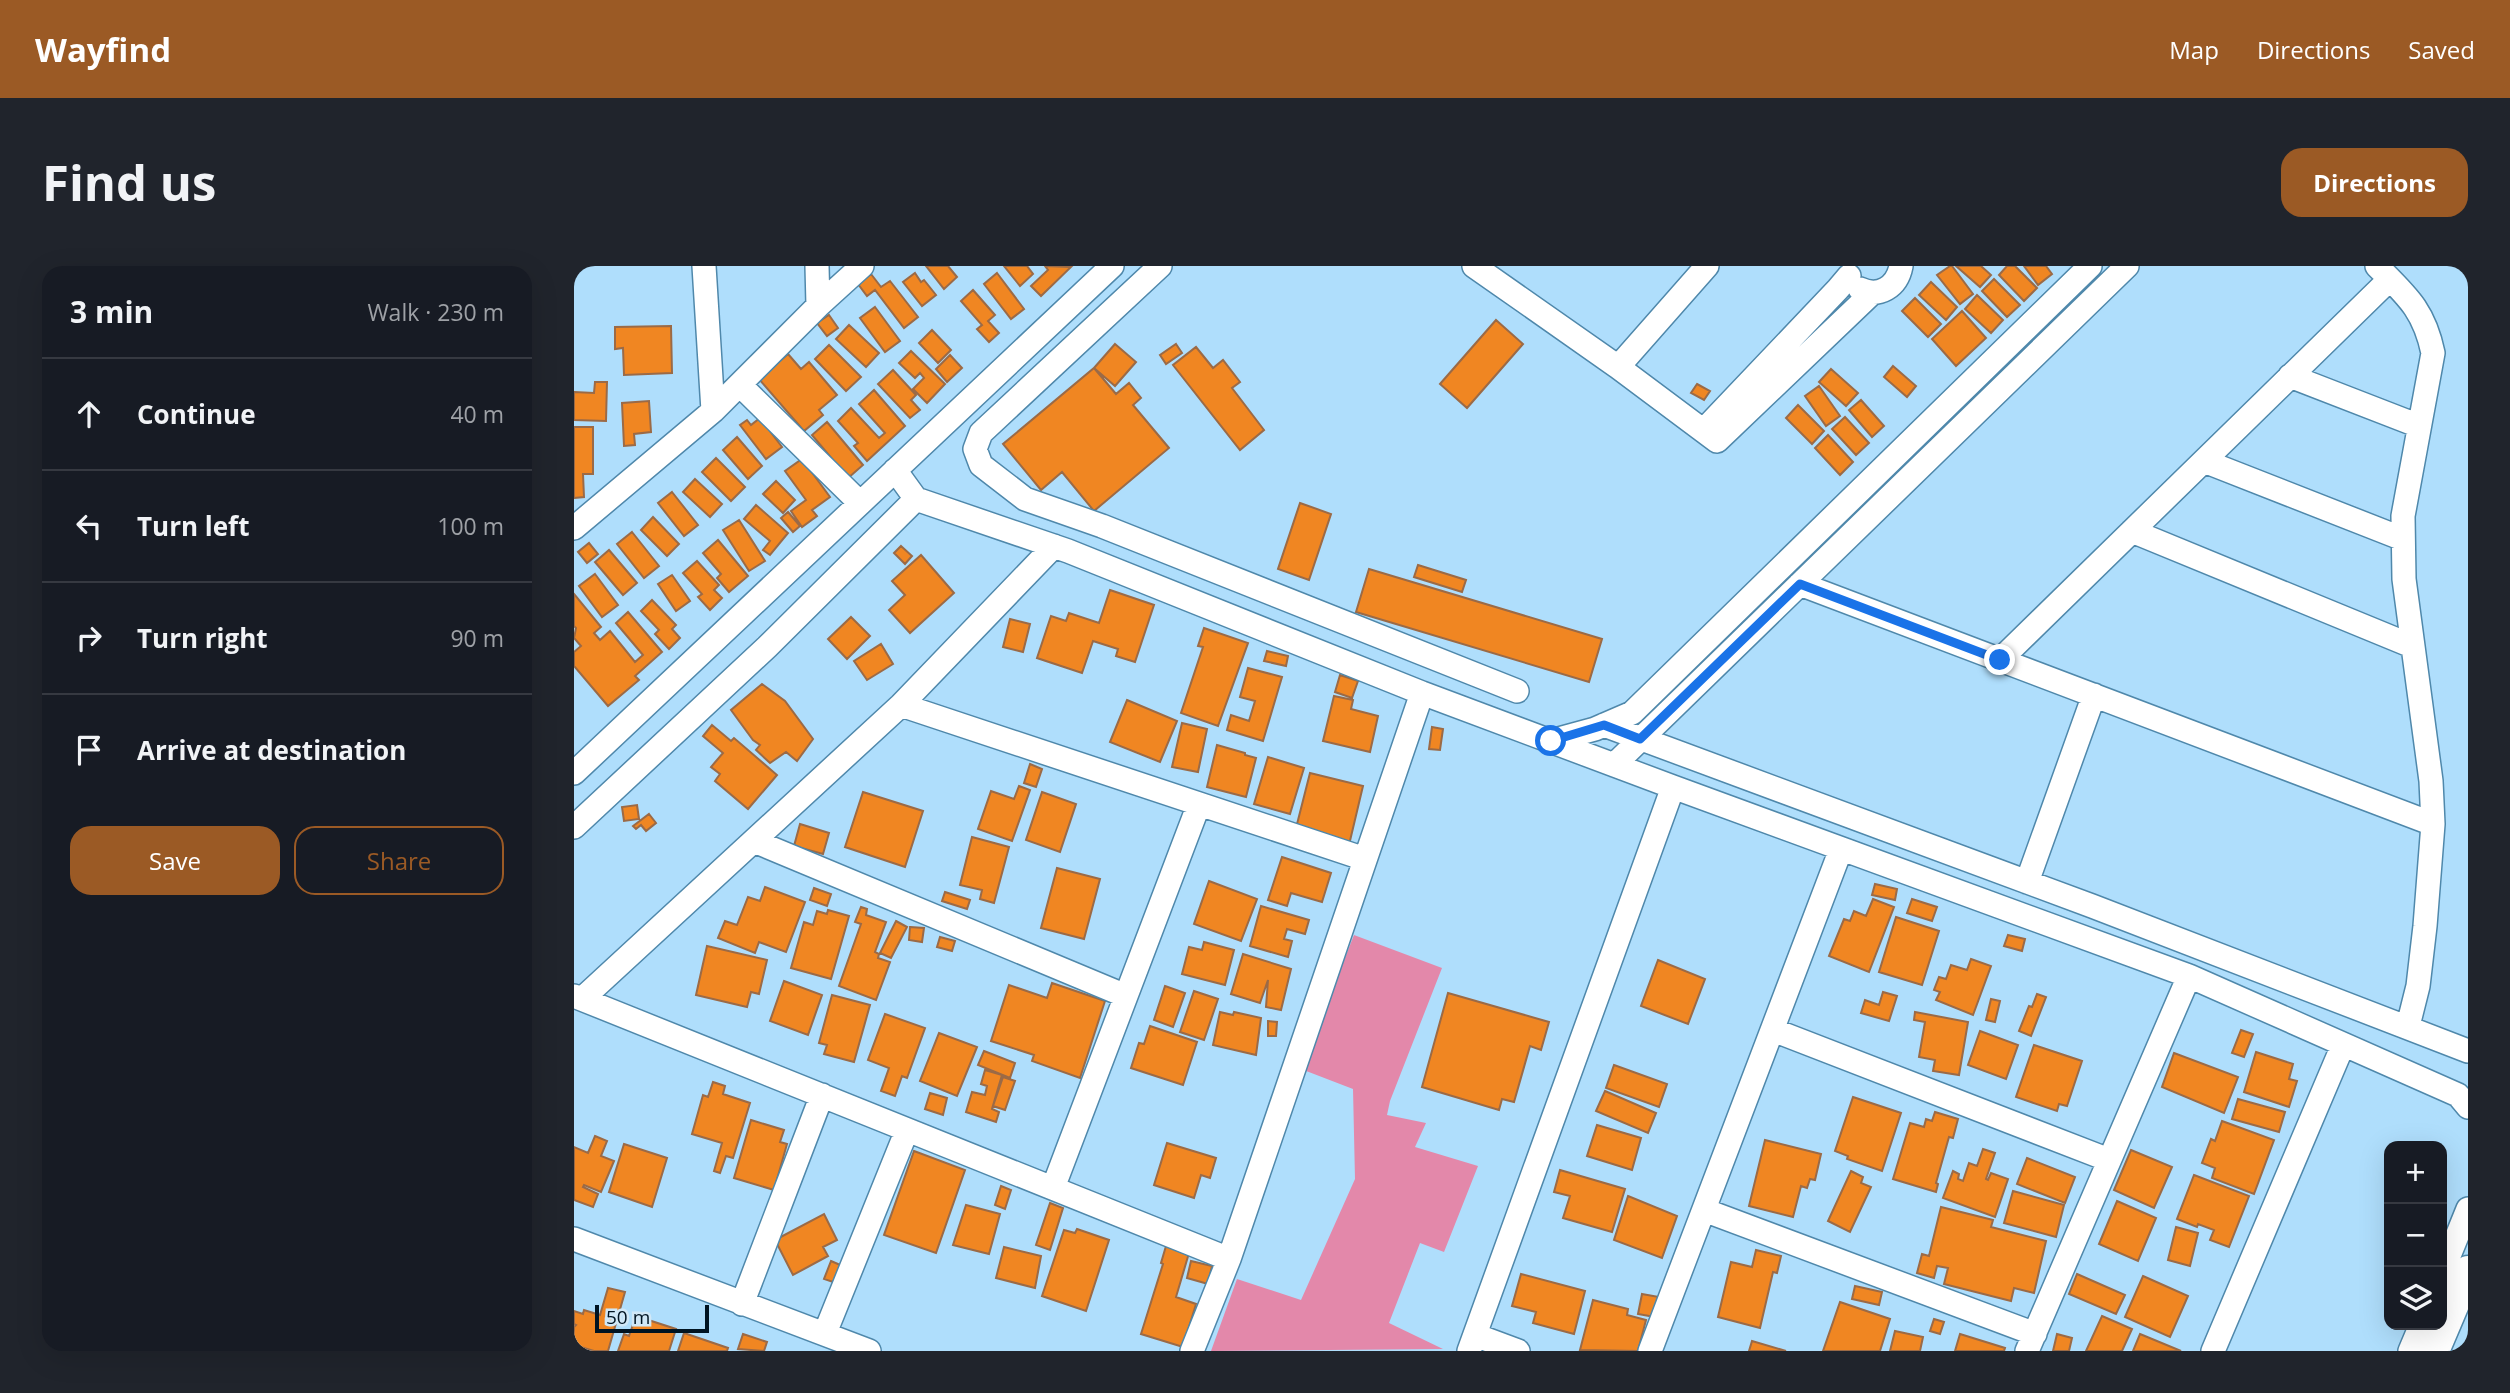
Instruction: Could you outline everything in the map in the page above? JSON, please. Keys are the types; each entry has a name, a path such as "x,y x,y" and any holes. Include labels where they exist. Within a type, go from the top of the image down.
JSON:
{"main road":[{"path":"2434,1351 2468,1271"}],"street":[{"path":"704,266 713,411"},
{"path":"817,266 818,306"},
{"path":"574,528 713,411 862,266"},
{"path":"574,773 1112,266"},
{"path":"1160,266 981,433 975,449 981,465 1025,499 1102,526 1517,691"},
{"path":"1474,266 1618,367 1710,436"},
{"path":"1618,367 1707,266"},
{"path":"1551,741 1604,725 1632,713 2090,266"},
{"path":"1614,765 2127,266"},
{"path":"1710,436 1872,293 1888,288 1906,269"},
{"path":"1710,436 1838,289 1848,271 1858,287 1872,293"},
{"path":"2000,660 2290,376 2383,272 2414,303 2428,330 2433,353 2403,516 2404,579 2431,781 2433,824 2424,938 2418,986 2409,1026"},
{"path":"2290,376 2419,426"},
{"path":"740,385 860,503"},
{"path":"2204,461 2403,539"},
{"path":"895,470 916,499 1054,546 1422,693 1672,787 2189,976 2458,1095 2468,1107"},
{"path":"574,827 767,647 916,499"},
{"path":"2132,531 2412,646"},
{"path":"1054,546 901,705 578,998 1229,1259"},
{"path":"1800,584 2433,824"},
{"path":"1192,1351 1229,1259 1422,693"},
{"path":"2027,882 2094,695"},
{"path":"901,705 1365,859"},
{"path":"1604,725 2409,1026 2468,1051"},
{"path":"1518,1351 1472,1343 1672,787"},
{"path":"1053,1188 1199,804"},
{"path":"754,841 1126,996"},
{"path":"1650,1351 1841,849"},
{"path":"1704,1210 2031,1342 2189,976"},
{"path":"1773,1030 2109,1160"},
{"path":"2213,1351 2343,1045"},
{"path":"742,1304 821,1095"},
{"path":"825,1333 907,1130"},
{"path":"2444,1267 2468,1209"},
{"path":"575,1241 869,1351"},
{"path":"2410,1351 2419,1330"}],"shaded area":[{"path":"1354,935 1442,968 1387,1115 1426,1123 1415,1147 1478,1166 1444,1252 1420,1243 1389,1323 1443,1349 1211,1351 1237,1279 1301,1300 1355,1179 1353,1089 1301,1069"}],"building":[{"path":"926,266 948,266 957,277 944,289"},
{"path":"1004,266 1027,266 1033,274 1020,286"},
{"path":"1045,266 1071,267 1041,296 1031,286 1048,270"},
{"path":"1950,266 1973,294 1960,304 1937,275"},
{"path":"1956,266 1981,266 1991,275 1980,287"},
{"path":"2007,266 2015,266 2037,288 2024,301 1999,275"},
{"path":"2024,266 2046,266 2052,274 2038,285"},
{"path":"915,273 936,295 922,306 903,282"},
{"path":"997,273 1024,309 1011,319 984,284"},
{"path":"871,274 881,287 890,281 918,317 904,328 875,290 867,296 858,284"},
{"path":"1994,279 2020,305 2007,317 1982,291"},
{"path":"1931,282 1957,307 1946,320 1919,295"},
{"path":"973,290 995,315 988,321 999,333 989,342 977,329 982,325 961,301"},
{"path":"1977,295 2003,320 1991,333 1965,309"},
{"path":"1915,298 1941,324 1928,337 1902,311"},
{"path":"875,307 900,341 885,352 860,318"},
{"path":"1962,311 1986,338 1956,366 1932,339"},
{"path":"829,315 838,328 827,336 817,323"},
{"path":"1496,320 1523,344 1467,408 1440,384"},
{"path":"849,325 879,353 866,367 836,339"},
{"path":"671,326 672,373 624,375 623,348 615,349 615,327"},
{"path":"932,330 951,350 938,363 919,343"},
{"path":"1115,344 1136,362 1115,386 1094,368"},
{"path":"1176,344 1182,353 1166,364 1160,355"},
{"path":"829,345 861,377 846,391 815,359"},
{"path":"1196,347 1213,368 1223,360 1240,382 1232,388 1264,430 1240,450 1173,365"},
{"path":"911,351 945,384 927,403 913,389 924,378 920,373 915,378 899,363"},
{"path":"788,354 801,369 809,362 837,395 819,410 823,415 804,431 759,379"},
{"path":"950,355 962,368 947,382 936,369"},
{"path":"1893,366 1916,386 1907,397 1884,377"},
{"path":"1094,368 1116,394 1129,383 1141,398 1133,405 1169,448 1094,511 1062,472 1041,490 1003,444"},
{"path":"1831,369 1858,393 1846,406 1819,382"},
{"path":"893,370 916,395 911,400 920,410 910,418 878,384"},
{"path":"595,382 607,382 606,421 574,420 574,392 594,393"},
{"path":"1697,384 1710,391 1704,400 1691,393"},
{"path":"1819,386 1840,416 1826,426 1805,396"},
{"path":"874,390 905,426 867,461 854,446 858,443 838,421 851,408 879,438 885,433 859,404"},
{"path":"1861,400 1884,426 1872,437 1849,410"},
{"path":"649,401 651,432 634,434 635,445 624,446 622,403"},
{"path":"1798,405 1824,431 1812,444 1786,418"},
{"path":"1845,417 1869,443 1856,455 1832,429"},
{"path":"760,418 782,447 766,459 740,425 747,420 751,425"},
{"path":"827,422 863,465 848,478 812,435"},
{"path":"574,427 593,427 593,474 583,474 584,497 574,498"},
{"path":"1828,435 1853,462 1840,475 1815,448"},
{"path":"737,437 762,466 748,479 723,450"},
{"path":"716,458 745,487 731,501 702,472"},
{"path":"802,459 830,497 812,510 817,516 802,527 791,511 806,500 785,471"},
{"path":"695,479 722,504 710,517 683,492"},
{"path":"776,481 795,500 783,513 763,494"},
{"path":"672,492 698,525 684,536 658,503"},
{"path":"1300,503 1331,514 1309,580 1278,569"},
{"path":"756,505 788,533 770,555 763,550 770,541 744,519"},
{"path":"788,512 800,526 793,532 781,518"},
{"path":"653,517 679,544 667,556 641,530"},
{"path":"739,520 765,561 749,571 723,530"},
{"path":"632,532 659,566 644,578 617,544"},
{"path":"718,540 748,576 729,592 717,578 721,574 703,553"},
{"path":"589,543 598,554 587,563 578,552"},
{"path":"901,546 912,556 905,564 894,553"},
{"path":"609,550 637,583 623,595 595,562"},
{"path":"921,555 954,593 910,633 889,610 905,595 892,581"},
{"path":"697,561 719,585 714,590 722,598 710,610 698,597 702,594 683,573"},
{"path":"1418,565 1466,580 1462,592 1414,577"},
{"path":"1369,569 1602,639 1589,682 1356,612"},
{"path":"595,574 618,605 602,617 579,586"},
{"path":"672,575 690,601 676,611 658,584"},
{"path":"1110,590 1154,605 1135,662 1116,656 1118,649 1093,641 1082,673 1037,658 1051,616 1066,621 1069,613 1099,623"},
{"path":"574,594 601,627 594,633 600,640 610,631 635,662 643,655 616,623 628,612 662,652 635,676 639,680 608,706 574,666 574,652 581,646 574,638"},
{"path":"652,600 676,625 672,629 680,638 669,649 655,634 659,630 641,611"},
{"path":"851,617 870,636 847,659 828,639"},
{"path":"1010,619 1030,624 1023,652 1003,647"},
{"path":"1204,628 1248,643 1218,726 1181,713 1203,647 1198,646"},
{"path":"881,644 893,664 867,680 854,661"},
{"path":"1267,651 1288,656 1286,666 1264,661"},
{"path":"1248,668 1282,677 1263,741 1227,730 1231,715 1249,721 1255,701 1240,697"},
{"path":"1340,675 1358,681 1352,698 1335,692"},
{"path":"762,684 785,701 813,739 797,761 786,752 770,763 756,750 760,745 753,740 731,710"},
{"path":"1334,696 1353,700 1351,709 1378,716 1370,752 1323,741"},
{"path":"1127,700 1177,721 1160,762 1110,742"},
{"path":"1182,723 1207,729 1198,772 1172,767"},
{"path":"712,725 731,741 734,738 777,775 748,809 715,781 720,774 711,767 723,753 703,736"},
{"path":"1432,727 1443,729 1440,750 1429,749"},
{"path":"1217,745 1256,758 1246,797 1207,787"},
{"path":"1268,757 1304,768 1290,814 1254,804"},
{"path":"1030,764 1042,769 1036,787 1024,783"},
{"path":"1310,773 1363,786 1349,845 1295,832"},
{"path":"1019,786 1030,790 1012,841 978,829 991,791 1014,799"},
{"path":"863,792 923,811 905,867 845,847"},
{"path":"1042,792 1076,804 1060,852 1026,840"},
{"path":"637,805 639,819 624,821 622,807"},
{"path":"649,814 656,823 646,831 641,825 636,829 633,826"},
{"path":"800,824 829,833 823,854 794,846"},
{"path":"972,837 1009,847 994,903 980,899 982,890 960,885"},
{"path":"1282,857 1331,873 1322,902 1291,893 1287,906 1268,900"},
{"path":"1057,868 1100,879 1084,939 1041,928"},
{"path":"1209,881 1257,899 1241,941 1194,924"},
{"path":"1875,884 1897,889 1895,900 1872,895"},
{"path":"765,887 805,902 786,952 759,942 755,953 718,938 725,921 737,925 748,897 760,901"},
{"path":"814,888 831,894 827,906 810,900"},
{"path":"945,892 970,900 967,909 942,901"},
{"path":"1873,899 1894,907 1869,972 1829,956 1844,919 1850,921 1854,911 1866,916"},
{"path":"1912,899 1937,907 1932,921 1907,913"},
{"path":"1261,906 1309,920 1305,934 1287,929 1284,939 1292,941 1288,957 1250,946"},
{"path":"861,907 867,909 866,915 886,922 875,952 879,954 878,958 890,962 876,1000 839,986 861,924 855,922"},
{"path":"828,910 849,916 831,979 791,968 804,922 813,925 817,911 827,914"},
{"path":"1896,917 1939,931 1922,985 1879,972"},
{"path":"896,921 907,927 891,958 880,953"},
{"path":"910,927 924,928 922,942 909,940"},
{"path":"2008,935 2025,939 2022,951 2004,946"},
{"path":"940,937 955,941 952,951 937,947"},
{"path":"1204,942 1234,950 1225,985 1182,974 1189,947 1202,950"},
{"path":"707,946 767,960 759,994 751,992 747,1007 696,995"},
{"path":"1243,954 1291,969 1281,1010 1266,1007 1268,980 1260,1003 1231,994"},
{"path":"1971,959 1991,966 1973,1015 1936,1000 1940,992 1934,990 1939,977 1946,979 1951,965 1967,970"},
{"path":"1658,960 1705,979 1688,1024 1641,1006"},
{"path":"784,981 822,995 808,1035 770,1021"},
{"path":"1052,983 1105,1001 1080,1078 1032,1061 1034,1055 991,1041 1009,985 1047,998"},
{"path":"1165,986 1185,993 1173,1027 1154,1020"},
{"path":"1194,991 1218,999 1204,1040 1180,1032"},
{"path":"1883,992 1897,996 1889,1021 1861,1013 1865,1000 1879,1005"},
{"path":"1448,993 1549,1022 1541,1050 1530,1046 1514,1102 1502,1099 1499,1110 1422,1087"},
{"path":"2037,994 2046,997 2031,1036 2019,1031"},
{"path":"832,995 870,1005 854,1062 824,1054 827,1045 819,1043"},
{"path":"1991,999 2000,1001 1995,1022 1986,1020"},
{"path":"1220,1012 1261,1018 1256,1055 1213,1045"},
{"path":"1915,1012 1968,1022 1959,1075 1933,1071 1935,1060 1919,1057 1925,1022 1914,1020"},
{"path":"885,1014 925,1028 907,1078 902,1076 895,1096 881,1091 889,1068 868,1060"},
{"path":"1268,1021 1277,1022 1276,1036 1268,1036"},
{"path":"1150,1026 1197,1042 1183,1085 1131,1068 1139,1043 1144,1044"},
{"path":"2241,1030 2253,1034 2244,1057 2232,1053"},
{"path":"1980,1031 2018,1045 2006,1079 1968,1065"},
{"path":"939,1033 977,1047 957,1096 920,1081"},
{"path":"2034,1045 2082,1061 2067,1106 2059,1104 2057,1111 2016,1097"},
{"path":"984,1051 1015,1063 1010,1078 978,1065"},
{"path":"2256,1052 2293,1064 2289,1079 2297,1081 2289,1107 2244,1092"},
{"path":"2174,1053 2238,1077 2224,1113 2162,1087"},
{"path":"1614,1065 1667,1084 1659,1107 1606,1088"},
{"path":"985,1070 1002,1075 992,1109 999,1112 996,1122 966,1112 972,1092 985,1095 987,1086 981,1084"},
{"path":"1003,1077 1015,1081 1005,1110 993,1106"},
{"path":"713,1082 725,1086 723,1094 750,1103 733,1158 726,1156 720,1173 714,1171 722,1143 692,1134 703,1095 708,1097"},
{"path":"1605,1091 1656,1113 1648,1133 1596,1111"},
{"path":"930,1093 947,1098 943,1115 925,1109"},
{"path":"1853,1097 1901,1113 1882,1171 1847,1159 1848,1156 1835,1151"},
{"path":"2238,1099 2285,1112 2279,1132 2232,1119"},
{"path":"1935,1112 1958,1119 1953,1138 1949,1137 1936,1192 1893,1179 1910,1123 1924,1127 1926,1119 1932,1121"},
{"path":"751,1120 784,1130 780,1142 787,1144 774,1190 734,1178"},
{"path":"2222,1121 2274,1140 2254,1194 2212,1178 2215,1168 2202,1163 2211,1139 2215,1141"},
{"path":"1597,1125 1641,1138 1632,1170 1587,1156"},
{"path":"595,1136 607,1141 601,1156 614,1161 601,1192 584,1185 583,1187 598,1194 593,1207 574,1200 574,1147 588,1153"},
{"path":"1765,1140 1821,1154 1815,1180 1810,1179 1807,1188 1801,1186 1793,1217 1749,1206"},
{"path":"1167,1143 1216,1158 1210,1178 1201,1175 1194,1198 1154,1185"},
{"path":"624,1144 667,1158 652,1207 609,1192"},
{"path":"1983,1149 1995,1153 1986,1179 1988,1180 1991,1173 2008,1179 1995,1217 1943,1198 1953,1171 1959,1174 1958,1179 1963,1181 1969,1163 1977,1166"},
{"path":"2131,1150 2172,1167 2154,1208 2114,1190"},
{"path":"914,1151 965,1170 936,1253 884,1235"},
{"path":"2027,1158 2075,1177 2065,1203 2017,1184"},
{"path":"1560,1170 1625,1189 1612,1232 1563,1218 1570,1196 1554,1192"},
{"path":"1851,1171 1863,1177 1861,1183 1871,1187 1850,1232 1828,1221"},
{"path":"2194,1175 2249,1196 2229,1247 2210,1240 2214,1230 2177,1219"},
{"path":"1001,1186 1011,1190 1005,1209 995,1205"},
{"path":"2013,1191 2064,1205 2056,1237 2004,1223"},
{"path":"1628,1196 1677,1216 1662,1258 1614,1240"},
{"path":"2117,1201 2156,1218 2138,1261 2099,1244"},
{"path":"1050,1203 1063,1208 1050,1250 1036,1245"},
{"path":"966,1205 1000,1214 989,1254 953,1245"},
{"path":"1941,1207 1993,1220 1991,1227 2046,1241 2034,1293 2014,1288 2011,1301 1944,1284 1948,1268 1937,1266 1934,1278 1917,1273 1922,1254 1929,1256"},
{"path":"824,1214 837,1240 823,1247 828,1256 793,1275 775,1240"},
{"path":"2176,1227 2198,1233 2190,1266 2168,1260"},
{"path":"1077,1229 1109,1240 1086,1311 1042,1296 1064,1230 1075,1233"},
{"path":"1166,1246 1189,1253 1176,1297 1196,1304 1183,1347 1141,1334"},
{"path":"1004,1247 1041,1256 1035,1288 996,1278"},
{"path":"1756,1250 1781,1256 1777,1273 1773,1272 1760,1328 1718,1317 1731,1262 1752,1267"},
{"path":"831,1261 845,1267 839,1284 824,1279"},
{"path":"1191,1261 1212,1266 1208,1284 1187,1278"},
{"path":"1521,1274 1585,1291 1574,1334 1533,1323 1536,1312 1512,1306"},
{"path":"2077,1274 2125,1295 2116,1314 2069,1294"},
{"path":"2143,1276 2188,1296 2170,1337 2125,1317"},
{"path":"1855,1286 1882,1292 1879,1305 1852,1299"},
{"path":"608,1288 625,1292 608,1351 594,1351 574,1345 574,1311 583,1314 584,1310 600,1315"},
{"path":"1642,1294 1659,1297 1655,1317 1638,1314"},
{"path":"1593,1300 1628,1309 1627,1315 1646,1320 1638,1351 1580,1350"},
{"path":"1840,1302 1890,1319 1880,1351 1823,1351"},
{"path":"636,1316 676,1329 669,1351 618,1351 624,1334 629,1336"},
{"path":"2102,1316 2132,1329 2122,1351 2086,1351"},
{"path":"1934,1319 1944,1322 1940,1334 1930,1331"},
{"path":"1895,1331 1923,1337 1920,1351 1890,1351"},
{"path":"684,1333 728,1348 727,1351 678,1351"},
{"path":"743,1334 767,1342 764,1351 738,1349"},
{"path":"1960,1334 2005,1348 2004,1351 1955,1351"},
{"path":"2057,1334 2072,1338 2069,1351 2053,1351"},
{"path":"2140,1334 2181,1351 2133,1351"},
{"path":"1752,1341 1786,1351 1749,1351"}],"route":[{"path":"1551,741 1604,725 1640,739 1800,584 2000,660"}]}
